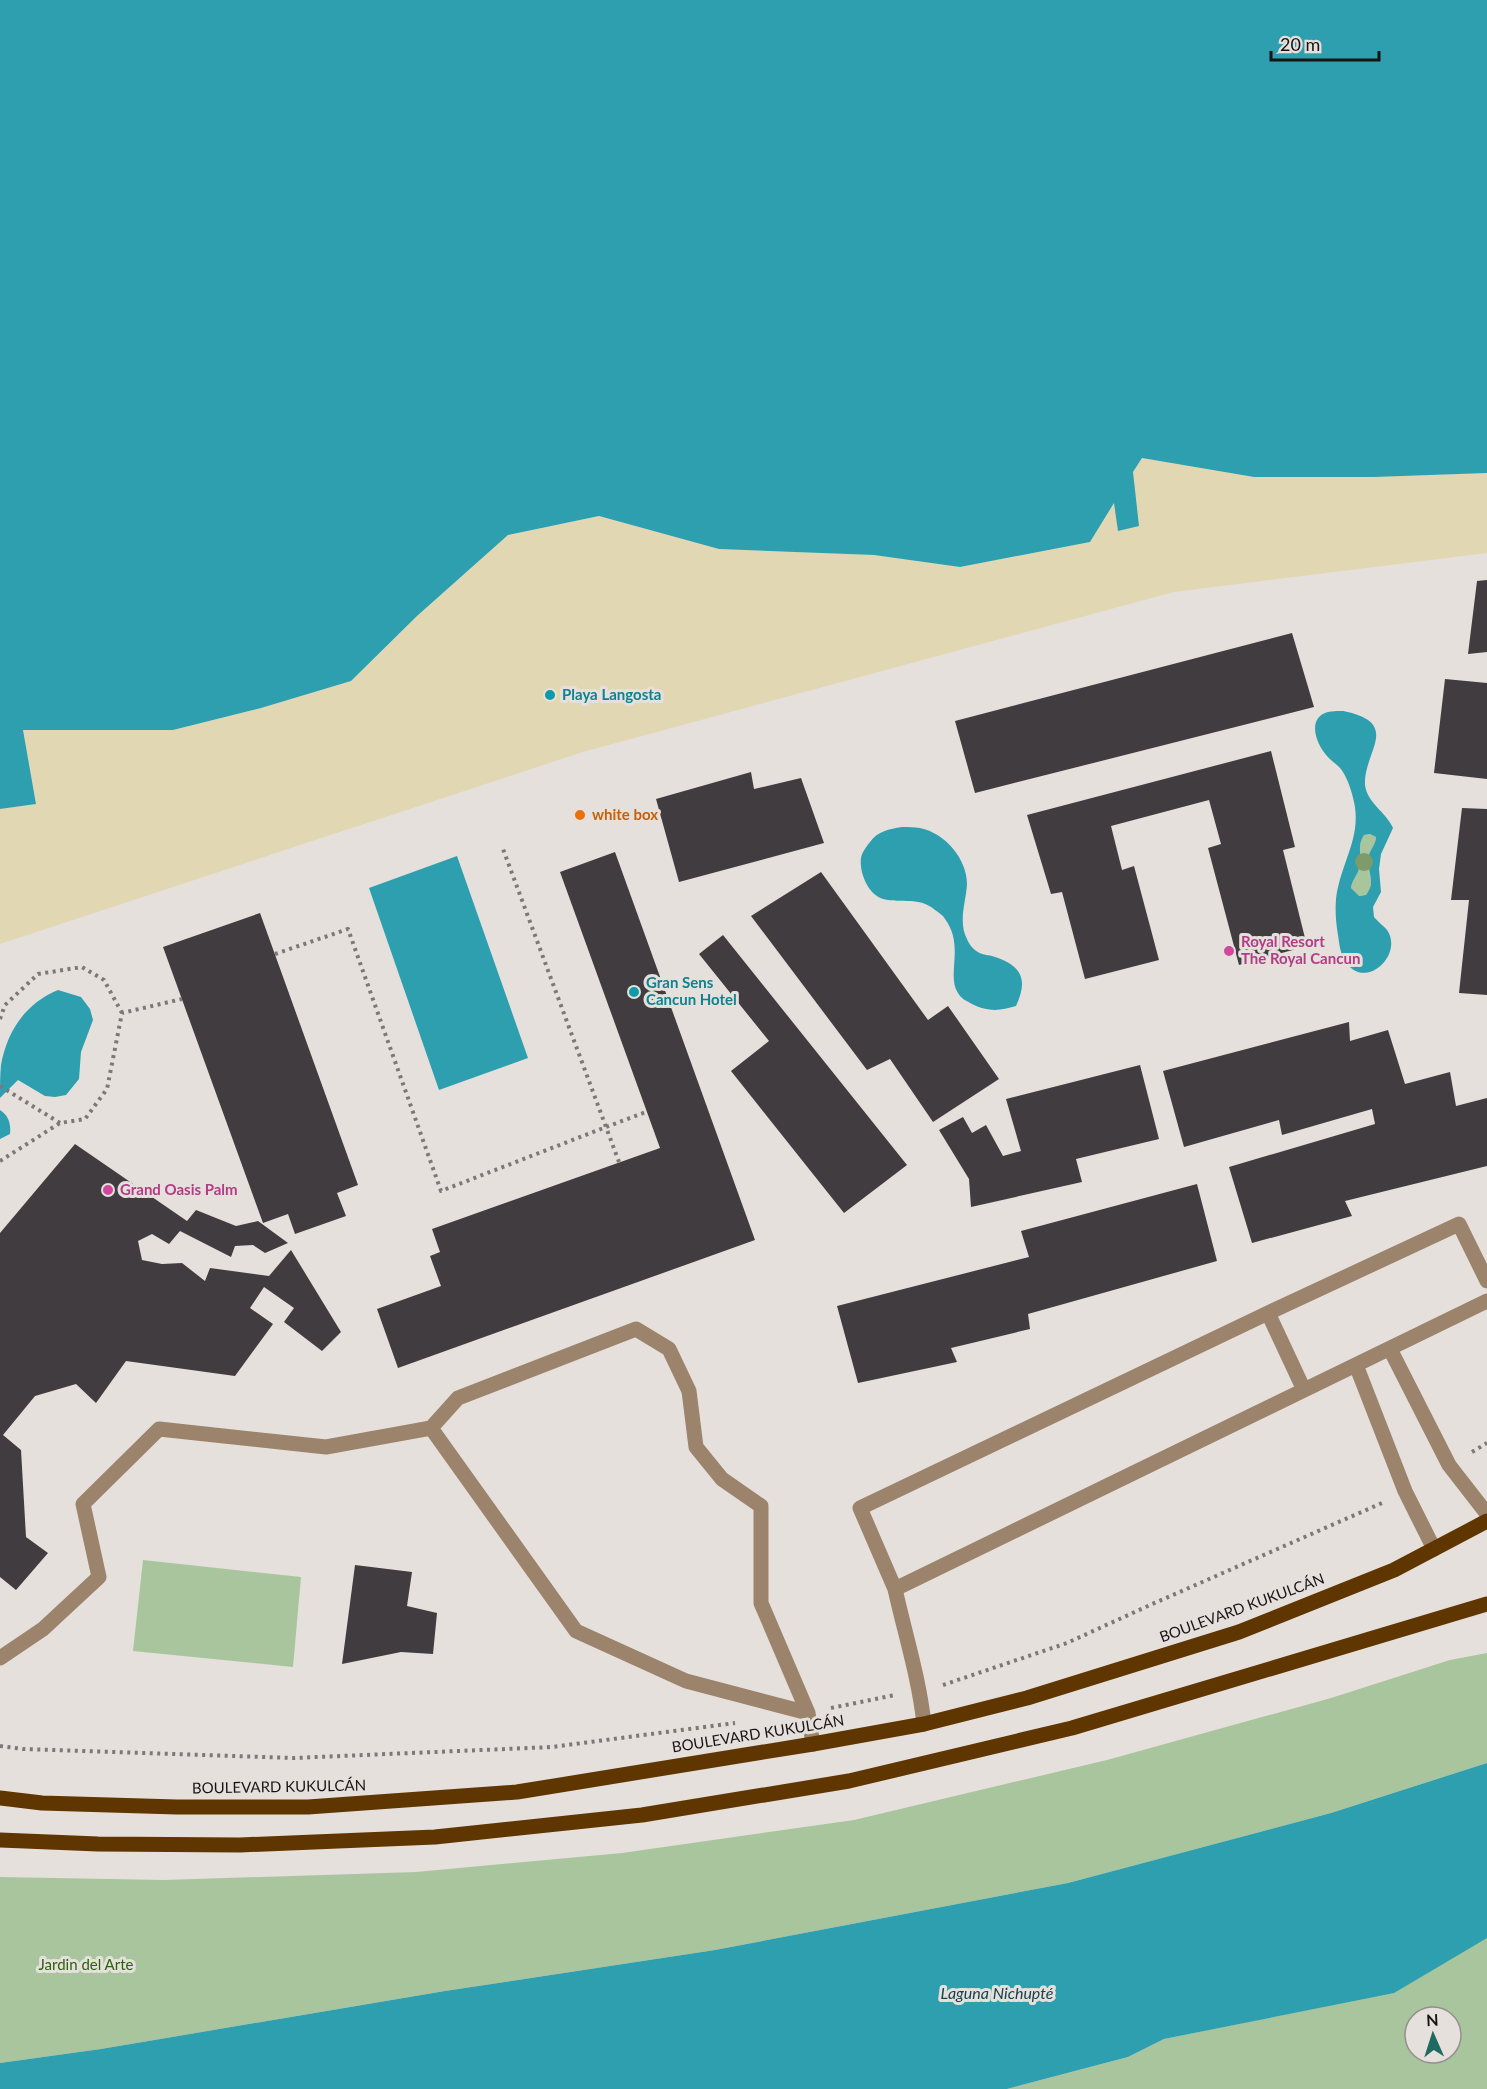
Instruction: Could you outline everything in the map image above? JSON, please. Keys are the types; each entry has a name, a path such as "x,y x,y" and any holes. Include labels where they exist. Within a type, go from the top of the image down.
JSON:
{"main road":[{"name":"BOULEVARD KUKULCÁN","path":"0,1798 42,1803 166,1807 308,1807 517,1792 924,1724 1027,1698 1239,1632 1394,1570 1487,1521"},
{"path":"0,1840 98,1844 263,1844 435,1838 642,1815 849,1781 1072,1728 1487,1604"}],"lane":[{"path":"924,1724 920,1690 895,1589 860,1508 1459,1224 1487,1281"},
{"path":"895,1589 1487,1301"},
{"path":"1268,1313 1304,1390"},
{"path":"0,1658 43,1629 99,1577 83,1504 159,1429 326,1447 431,1428 458,1398 636,1329 669,1349 689,1390 696,1447 722,1479 761,1506 761,1603 808,1713 813,1744"},
{"path":"1389,1349 1445,1458 1487,1514"},
{"path":"1356,1365 1405,1491 1434,1549"},
{"path":"431,1428 576,1630 686,1681 808,1713"}],"path":[{"path":"503,849 619,1162"},
{"path":"275,954 348,929 441,1191 646,1112"},
{"path":"0,1019 4,1005 38,974 82,967 104,980 122,1013 107,1089 85,1119 60,1123 0,1161"},
{"path":"122,1013 182,999"},
{"path":"0,1086 60,1123"}],"green space":[{"path":"1370,834 1376,837 1368,857 1371,886 1366,895 1358,896 1351,888 1360,865 1362,839 1364,835"},
{"path":"143,1560 301,1577 293,1667 133,1651"},
{"name":"Jardin del Arte","path":"1487,1653 1487,1763 1331,1813 1068,1883 715,1950 445,1991 101,2049 0,2063 0,1877 164,1880 416,1872 622,1853 854,1820 1107,1760 1331,1698 1450,1660"},
{"path":"1487,1938 1487,2089 1007,2089 1128,2057 1164,2039 1326,2006"}],"sand":[{"name":"Playa Langosta","path":"1142,458 1254,477 1374,477 1487,473 1487,553 1174,592 583,752 0,944 0,809 36,804 23,730 173,730 261,708 351,681 417,616 508,535 599,516 719,549 874,555 960,567 1090,542"}],"water":[{"path":"0,0 1487,0 1487,473 1374,477 1254,477 1142,458 1133,472 1139,526 1118,531 1114,503 1090,542 960,567 874,555 719,549 599,516 508,535 417,616 351,681 261,708 173,730 23,730 36,804 0,809"},
{"path":"1343,711 1361,716 1371,723 1376,731 1376,740 1366,773 1366,791 1393,828 1381,854 1379,869 1381,892 1373,907 1374,917 1387,930 1391,940 1390,951 1386,960 1370,972 1360,972 1351,968 1340,949 1336,922 1336,899 1353,839 1356,815 1347,779 1323,751 1315,733 1316,722 1320,717 1327,712","holes":["1370,834 1376,837 1368,857 1371,886 1366,895 1359,896 1351,888 1360,865 1360,844 1364,835"]},
{"path":"902,827 920,828 938,835 953,848 959,857 967,884 963,919 964,932 969,943 977,951 1016,968 1022,980 1022,988 1016,1006 999,1010 989,1009 978,1007 962,998 955,986 954,939 943,916 923,903 883,899 869,888 861,870 863,851 880,833"},
{"path":"457,856 528,1058 439,1090 369,888"},
{"path":"58,990 81,997 90,1009 93,1020 81,1052 79,1079 66,1095 55,1097 45,1096 18,1080 0,1098 1,1065 13,1030 27,1010 36,1002"},
{"path":"0,1110 10,1124 10,1134 0,1139"},
{"name":"Laguna Nichupté","path":"1487,1763 1487,1938 1394,1993 1164,2039 1128,2057 1007,2089 0,2089 0,2063 101,2049 445,1991 715,1950 1068,1883 1331,1813"}],"building":[{"path":"1487,580 1487,652 1468,654 1477,581"},
{"path":"1292,633 1314,707 975,793 955,721"},
{"path":"1445,679 1487,683 1487,779 1434,773"},
{"path":"1271,751 1295,847 1283,850 1307,946 1239,965 1208,848 1221,844 1209,800 1111,826 1122,870 1134,866 1159,960 1085,979 1062,892 1051,894 1027,815"},
{"path":"751,772 754,789 801,778 824,843 679,882 656,799"},
{"path":"1462,808 1487,809 1487,995 1459,993 1469,900 1451,900"},
{"name":"Gran Sens Cancun Hotel","path":"615,852 755,1240 398,1368 377,1309 441,1286 430,1256 440,1252 432,1229 660,1148 560,872"},
{"path":"821,872 928,1020 948,1006 999,1079 933,1122 890,1059 867,1070 751,916"},
{"path":"260,913 358,1185 337,1193 346,1216 295,1234 288,1214 263,1223 163,947"},
{"path":"723,935 907,1165 844,1213 731,1071 769,1041 699,954"},
{"path":"1349,1022 1350,1041 1388,1030 1405,1084 1450,1072 1456,1106 1487,1098 1487,1166 1345,1201 1352,1216 1252,1243 1229,1167 1375,1124 1372,1109 1282,1135 1279,1120 1184,1147 1163,1071"},
{"path":"1140,1065 1159,1139 1076,1159 1082,1182 971,1207 969,1179 939,1130 963,1117 972,1133 986,1125 1003,1156 1021,1151 1006,1099"},
{"path":"75,1144 187,1221 196,1210 236,1226 258,1221 288,1243 265,1253 253,1245 235,1246 231,1257 180,1231 169,1244 152,1234 138,1241 142,1260 162,1264 182,1263 205,1281 210,1268 269,1276 291,1250 341,1332 322,1351 284,1322 294,1308 264,1287 250,1308 273,1324 235,1376 126,1361 96,1403 76,1384 35,1396 3,1435 21,1450 26,1537 48,1553 16,1590 0,1577 0,1233"},
{"path":"1197,1184 1217,1261 1028,1314 1030,1329 951,1348 957,1362 858,1383 837,1306 1029,1257 1021,1231"},
{"path":"355,1565 412,1572 407,1606 437,1613 433,1654 401,1652 342,1664"}],"place":[{"name":"Playa Langosta","path":"550,695"},
{"name":"white box","path":"580,815"},
{"name":"Royal Resort The Royal Cancun","path":"1229,951"},
{"name":"Gran Sens Cancun Hotel","path":"634,992"},
{"name":"Grand Oasis Palm","path":"108,1190"}]}
